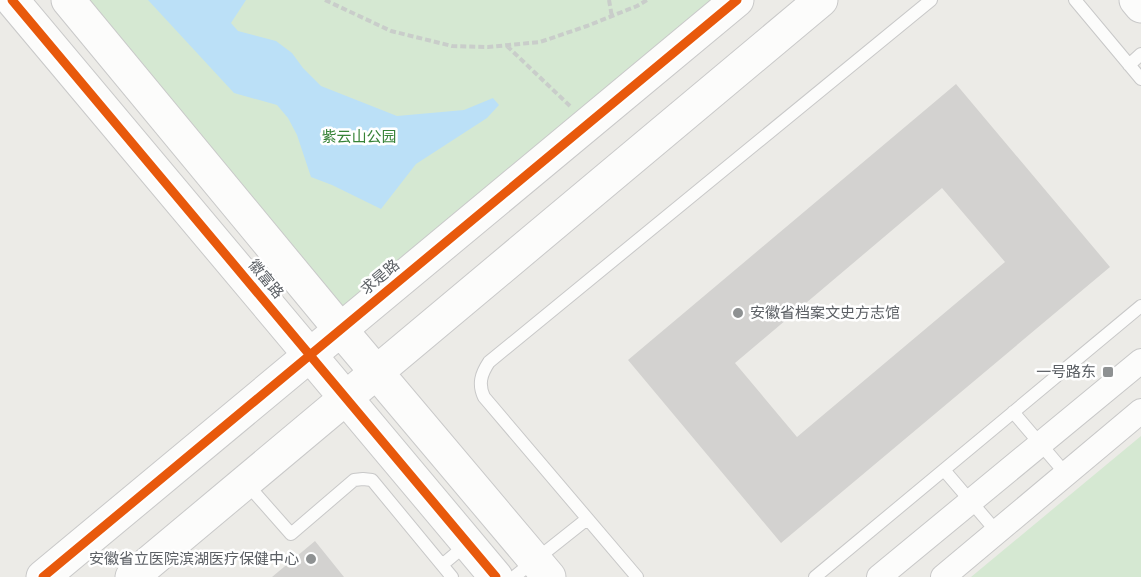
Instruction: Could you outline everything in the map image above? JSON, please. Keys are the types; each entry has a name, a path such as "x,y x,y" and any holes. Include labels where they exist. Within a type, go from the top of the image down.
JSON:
{"street":[{"name":"徽富路","path":"12,0 496,577"},
{"name":"徽富路","path":"68,0 376,372 533,572"},
{"name":"求是路","path":"43,577 737,0"},
{"path":"132,577 821,0"},
{"path":"1136,0 1141,6"},
{"path":"879,577 1141,361"},
{"path":"943,577 1141,411"}],"lane":[{"path":"637,577 484,397 480,386 483,371 489,362 932,0"},
{"path":"1075,0 1141,79"},
{"path":"1129,64 1141,54"},
{"path":"815,577 1141,306"},
{"path":"1013,412 1066,474"},
{"path":"944,470 997,532"},
{"path":"245,482 291,534 354,480 372,480 452,577"},
{"path":"533,572 587,519"},
{"path":"442,565 468,544"}],"path":[{"path":"325,0 391,31 452,46 540,42 612,17 647,0"},
{"path":"609,0 612,17"},
{"path":"507,45 588,124"}],"green space":[{"name":"紫云山公园","path":"68,0 737,0 340,329"},
{"path":"1141,436 1141,577 971,577"}],"water":[{"path":"148,0 246,0 231,23 238,31 276,41 292,53 321,86 397,116 464,110 493,98 499,105 487,118 416,164 381,209 311,177 297,135 288,118 277,105 234,93"}],"building":[{"name":"安徽省档案文史方志馆","path":"956,84 1110,267 781,543 628,360","holes":["942,188 1005,262 797,437 735,363"]},
{"name":"安徽省立医院滨湖医疗保健中心","path":"315,541 344,577 272,577"}],"cycle path":[{"path":"12,0 496,577"},
{"path":"43,577 737,0"}],"place":[{"name":"安徽省档案文史方志馆","path":"738,313"},
{"name":"一号路东","path":"1108,372"},
{"name":"安徽省立医院滨湖医疗保健中心","path":"311,559"}]}
